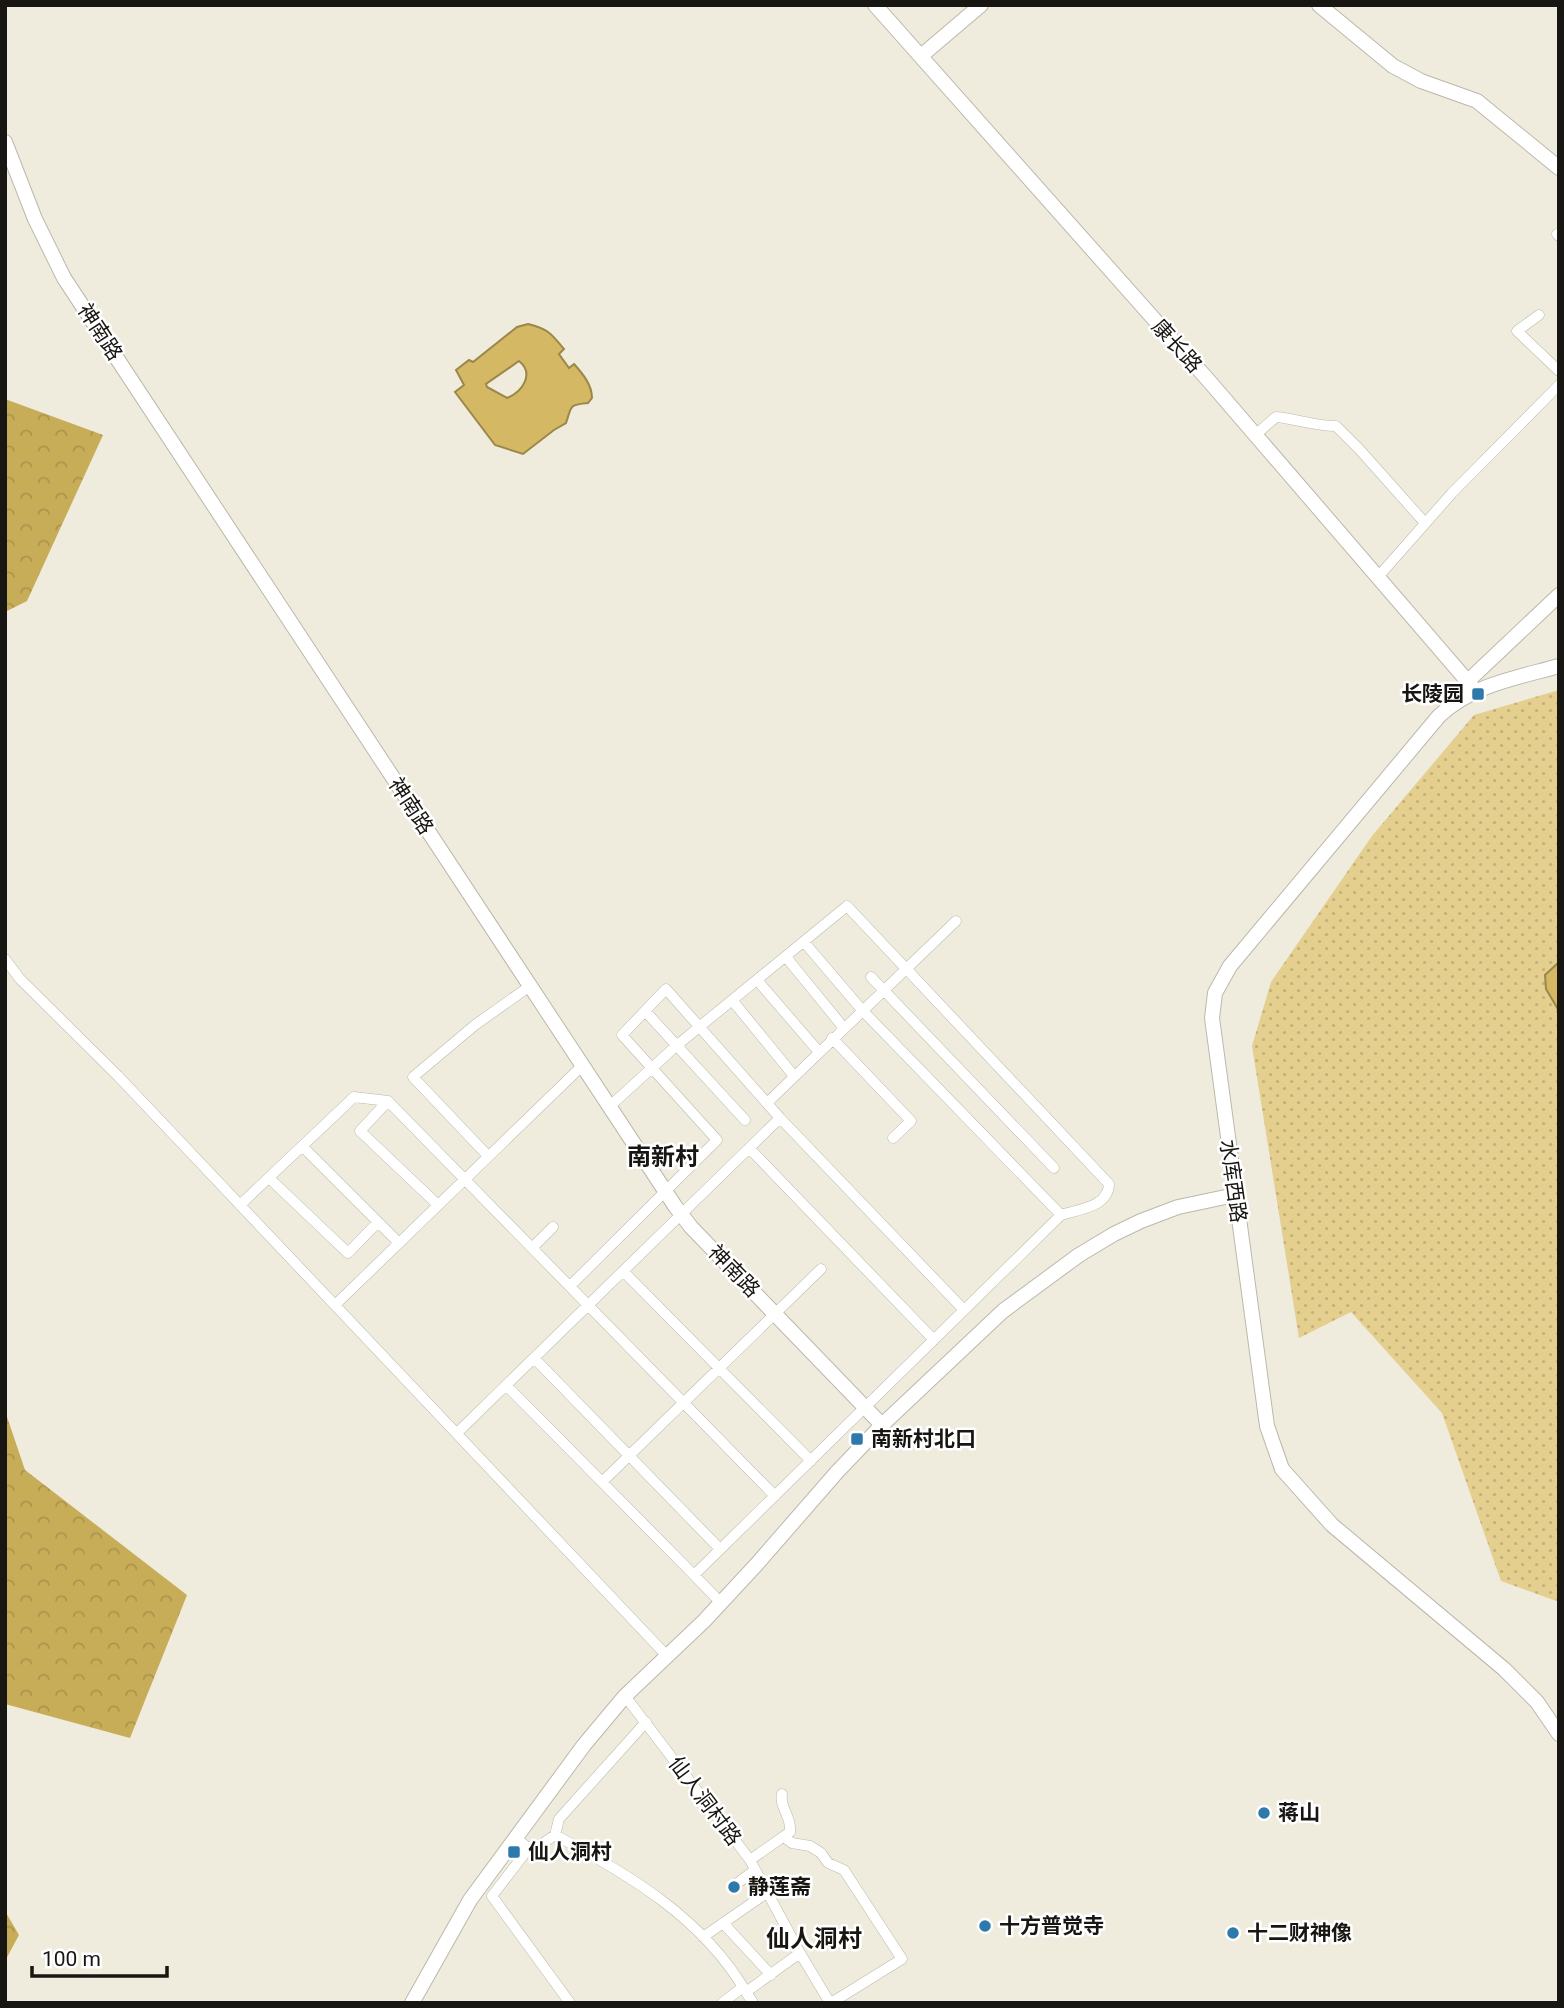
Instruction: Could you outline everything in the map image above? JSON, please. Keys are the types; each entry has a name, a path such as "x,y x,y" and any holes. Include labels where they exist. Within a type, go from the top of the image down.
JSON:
{"street":[{"name":"康长路","path":"875,5 1255,435 1471,686"},
{"path":"920,56 981,5"},
{"path":"1319,5 1393,66 1421,80 1477,101 1559,168"},
{"name":"神南路","path":"5,142 35,219 64,278 681,1214 882,1425"},
{"path":"1539,315 1517,331 1559,372"},
{"path":"1378,577 1452,493 1559,385"},
{"path":"1255,435 1276,417 1315,426 1336,426 1425,523"},
{"path":"1471,686 1559,595"},
{"name":"水库西路","path":"1559,666 1471,686 1449,706 1230,966 1220,982 1212,1004 1266,1426 1282,1469 1332,1525 1504,1669 1537,1702 1559,1734"},
{"path":"609,1107 676,1045 847,906 1109,1184 1109,1194 1102,1202 1061,1215 694,1575"},
{"path":"768,1102 956,921"},
{"path":"804,942 862,1010 1061,1215"},
{"path":"786,957 844,1027"},
{"path":"5,959 20,979 118,1076 667,1657"},
{"path":"870,977 1054,1168"},
{"path":"757,980 819,1052"},
{"path":"488,1156 413,1077 475,1025 530,986"},
{"path":"570,1286 717,1140 622,1035 666,989 780,1118 964,1310"},
{"path":"732,1000 794,1076"},
{"path":"645,1012 744,1119"},
{"path":"832,1038 911,1121 894,1138"},
{"path":"335,1305 582,1066"},
{"path":"240,1205 354,1097 388,1101 775,1496"},
{"path":"388,1101 360,1131 438,1205"},
{"path":"457,1433 780,1118"},
{"path":"302,1146 399,1243"},
{"path":"749,1148 934,1340"},
{"path":"269,1178 348,1253 378,1222"},
{"path":"412,2003 470,1900 584,1745 625,1696 721,1603 882,1425 1003,1311 1079,1255 1141,1221 1178,1207 1235,1195"},
{"path":"533,1248 553,1227"},
{"path":"602,1482 821,1269"},
{"path":"623,1271 811,1461"},
{"path":"534,1358 720,1549"},
{"path":"506,1385 721,1603"},
{"name":"仙人洞村路","path":"625,1696 750,1860 800,1953 831,2003"},
{"path":"570,2003 492,1896 529,1848 542,1844 555,1835 559,1819 646,1723"},
{"path":"750,1860 790,1832 791,1825 781,1799 782,1794"},
{"path":"555,1835 634,1879 662,1900 718,1951 753,2003"},
{"path":"784,1837 792,1843 810,1846 821,1853 828,1863 844,1870 902,1959 831,2003"},
{"path":"515,1838 529,1848"},
{"path":"735,1885 755,1870"},
{"path":"703,1937 768,1892"},
{"path":"723,1923 771,1975"},
{"path":"722,2003 771,1975 800,1953"}],"shaded area":[{"path":"528,324 552,335 564,349 559,354 569,368 574,364 586,380 592,398 588,403 572,407 566,423 523,454 495,445 455,392 464,385 456,370 469,360 473,362 517,327","holes":["519,361 524,366 525,382 517,392 507,398 487,387 486,384"]},
{"path":"1559,690 1559,1602 1501,1581 1442,1413 1351,1312 1299,1338 1252,1046 1271,982 1372,836 1474,715"},
{"path":"1559,962 1559,1011 1546,989 1545,975"}],"green space":[{"path":"5,399 103,435 27,601 5,612"},
{"path":"5,1411 25,1470 187,1595 130,1738 5,1704"},
{"path":"5,1911 19,1935 5,1961"}],"place":[{"name":"长陵园","path":"1478,694"},
{"name":"南新村北口","path":"857,1439"},
{"name":"蒋山","path":"1264,1813"},
{"name":"仙人洞村","path":"514,1852"},
{"name":"静莲斋","path":"734,1887"},
{"name":"十方普觉寺","path":"985,1926"},
{"name":"十二财神像","path":"1233,1933"}],"district":[{"name":"南新村","path":"663,1157"},
{"name":"仙人洞村","path":"814,1939"}]}
